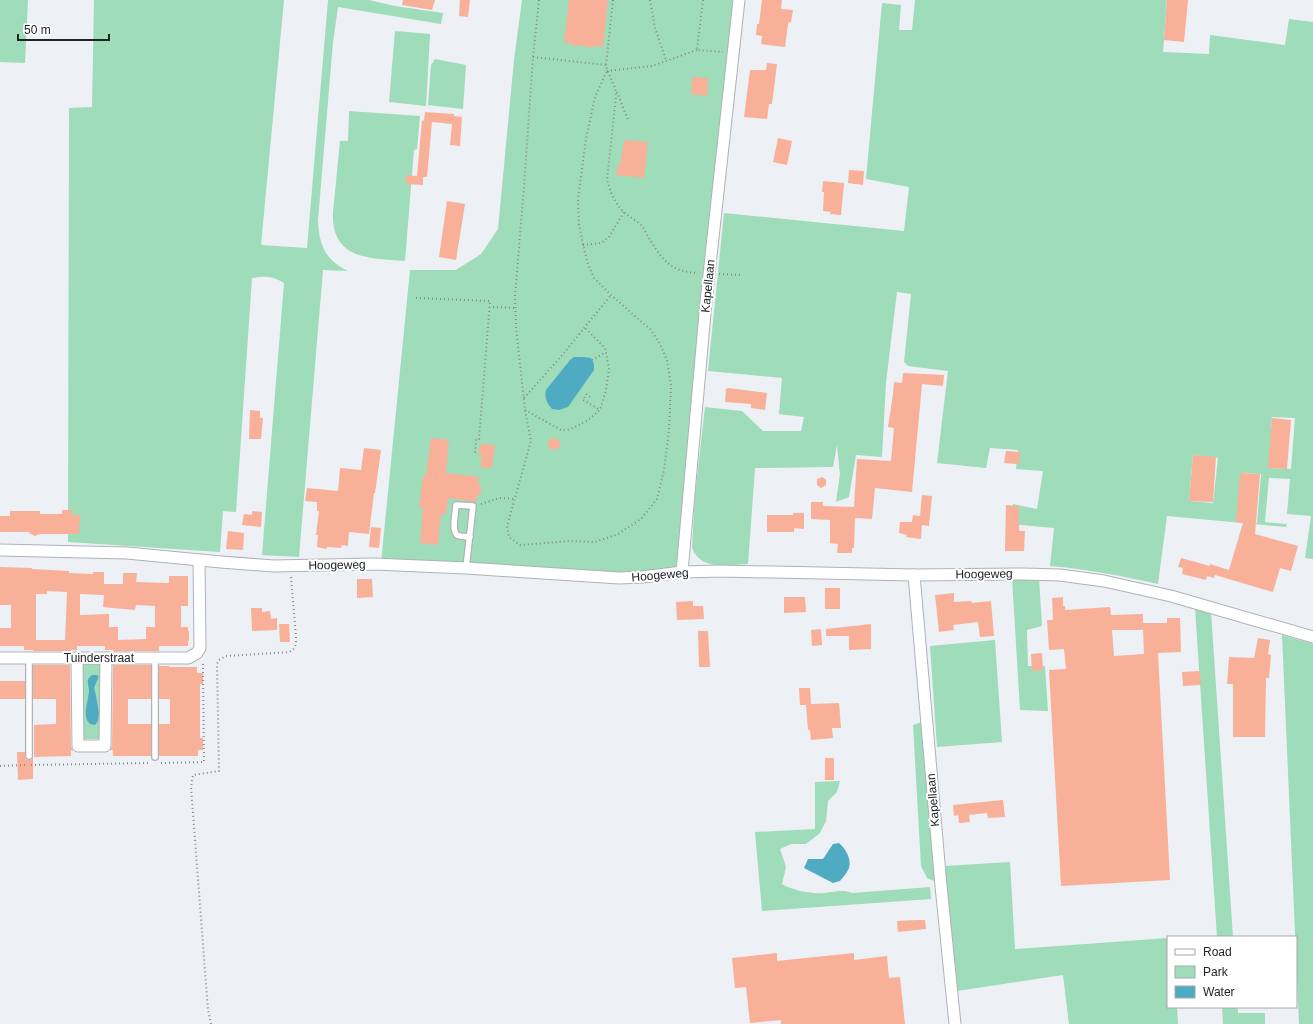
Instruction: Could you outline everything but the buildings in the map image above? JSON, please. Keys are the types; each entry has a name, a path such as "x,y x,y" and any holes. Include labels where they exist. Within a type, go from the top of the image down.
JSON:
{"street":[{"name":"Kapellaan","path":"682,572 739,0"},
{"name":"Hoogeweg","path":"0,550 127,553 274,566 374,564 466,568 619,578 682,572 721,571 914,575 1060,575 1104,581 1171,596 1313,637"},
{"path":"197,653 200,648 199,560"},
{"name":"Kapellaan","path":"914,575 940,878 955,1024"},
{"name":"Tuinderstraat","path":"0,658 188,658 197,653"},
{"path":"77,658 78,746 105,746 106,658"}],"lane":[{"path":"466,568 470,537 473,506 456,505 454,530 458,536 470,537"},
{"path":"28,756 29,658"},
{"path":"155,658 155,757"}],"path":[{"path":"539,0 533,57 515,296 516,327 525,410 531,441 507,526 509,538 520,545 570,541 595,542 618,534 641,519 657,499 664,470 669,430 671,386 667,360 660,344 651,330 594,278 588,264 583,245 578,199 584,154 595,97 607,71"},
{"path":"613,0 606,65 607,71 614,83 628,120"},
{"path":"650,0 655,28 666,60"},
{"path":"697,50 703,0"},
{"path":"607,71 652,66 697,50 733,52"},
{"path":"533,57 606,65"},
{"path":"616,91 607,180 618,206 641,225 659,254 669,266 688,273 743,275"},
{"path":"583,245 601,243 609,237 624,212"},
{"path":"524,398 564,353 611,295"},
{"path":"416,298 490,301 479,439 476,439 475,455"},
{"path":"493,307 515,308"},
{"path":"525,410 561,430 567,430 588,420 600,410 606,390 609,369 606,352 605,348 584,327"},
{"path":"592,360 606,352"},
{"path":"590,397 586,394 582,400 600,410"},
{"path":"473,506 500,498 515,499"},
{"path":"211,1024 208,1010 191,788 194,776 219,771 217,664 226,656 289,652 294,649 296,645 290,565"},
{"path":"0,766 204,762 203,665 197,653"}],"green space":[{"path":"0,0 28,0 25,63 0,62"},
{"path":"94,0 284,0 261,245 307,248 328,0 369,0 395,6 443,13 441,24 338,7 333,42 318,220 320,237 325,251 334,262 348,271 323,270 299,557 262,555 284,283 276,279 265,277 252,278 236,512 223,511 220,552 68,542 69,108 92,107"},
{"path":"522,0 738,0 676,569 621,574 381,563 410,270 456,270 481,254 498,229 514,60"},
{"path":"915,0 1167,0 1163,52 1209,54 1210,35 1285,45 1289,19 1313,22 1313,559 1305,558 1311,516 1287,514 1290,479 1269,478 1265,522 1287,524 1286,527 1167,516 1158,584 1104,573 1050,566 1054,528 1010,524 1013,504 1037,509 1043,471 1016,469 1018,450 990,448 986,468 937,463 948,371 908,366 904,362 911,294 897,292 886,382 882,457 856,455 849,497 836,502 840,474 837,445 833,467 755,468 748,564 716,565 701,560 696,555 692,547 695,495 705,407 742,411 763,431 801,431 804,417 779,414 782,378 708,371 724,213 904,231 909,187 866,179 882,3 901,5 899,30 912,30","holes":["1272,417 1295,418 1291,469 1269,468","1193,455 1218,458 1213,503 1189,501","1242,473 1261,474 1257,523 1238,521"]},
{"path":"395,31 430,34 426,106 389,102"},
{"path":"435,59 466,65 463,109 428,105 431,65"},
{"path":"349,111 420,116 417,149 414,150 405,261 366,257 345,248 338,239 334,228 333,212 340,141 348,141"},
{"path":"1012,578 1039,578 1042,626 1027,630 1028,666 1045,666 1048,711 1020,710"},
{"path":"1195,608 1211,612 1233,936 1217,936"},
{"path":"1282,635 1313,644 1313,1024 1299,1024 1297,936 1295,936"},
{"path":"995,640 1002,742 937,747 930,646"},
{"path":"103,663 102,739 82,739 80,664"},
{"path":"922,722 936,882 927,878 921,866 913,725"},
{"path":"840,781 837,792 828,801 826,821 820,833 806,844 791,844 780,849 786,867 782,884 797,890 819,893 842,891 852,893 930,887 931,899 762,911 755,832 815,829 815,782"},
{"path":"1010,862 1015,949 1167,938 1167,1008 1177,1008 1178,1024 1069,1024 1063,975 957,991 945,866"},
{"path":"1222,1008 1238,1008 1238,1013 1265,1013 1265,1024 1223,1024"}],"water":[{"path":"574,357 591,358 594,364 594,370 568,407 559,410 552,409 546,400 546,390"},
{"path":"92,675 99,676 94,688 99,713 98,721 95,725 90,724 86,716 89,690 88,679"},
{"path":"839,843 844,848 850,861 847,872 840,881 833,883 804,868 808,859 823,859 833,844"}]}
